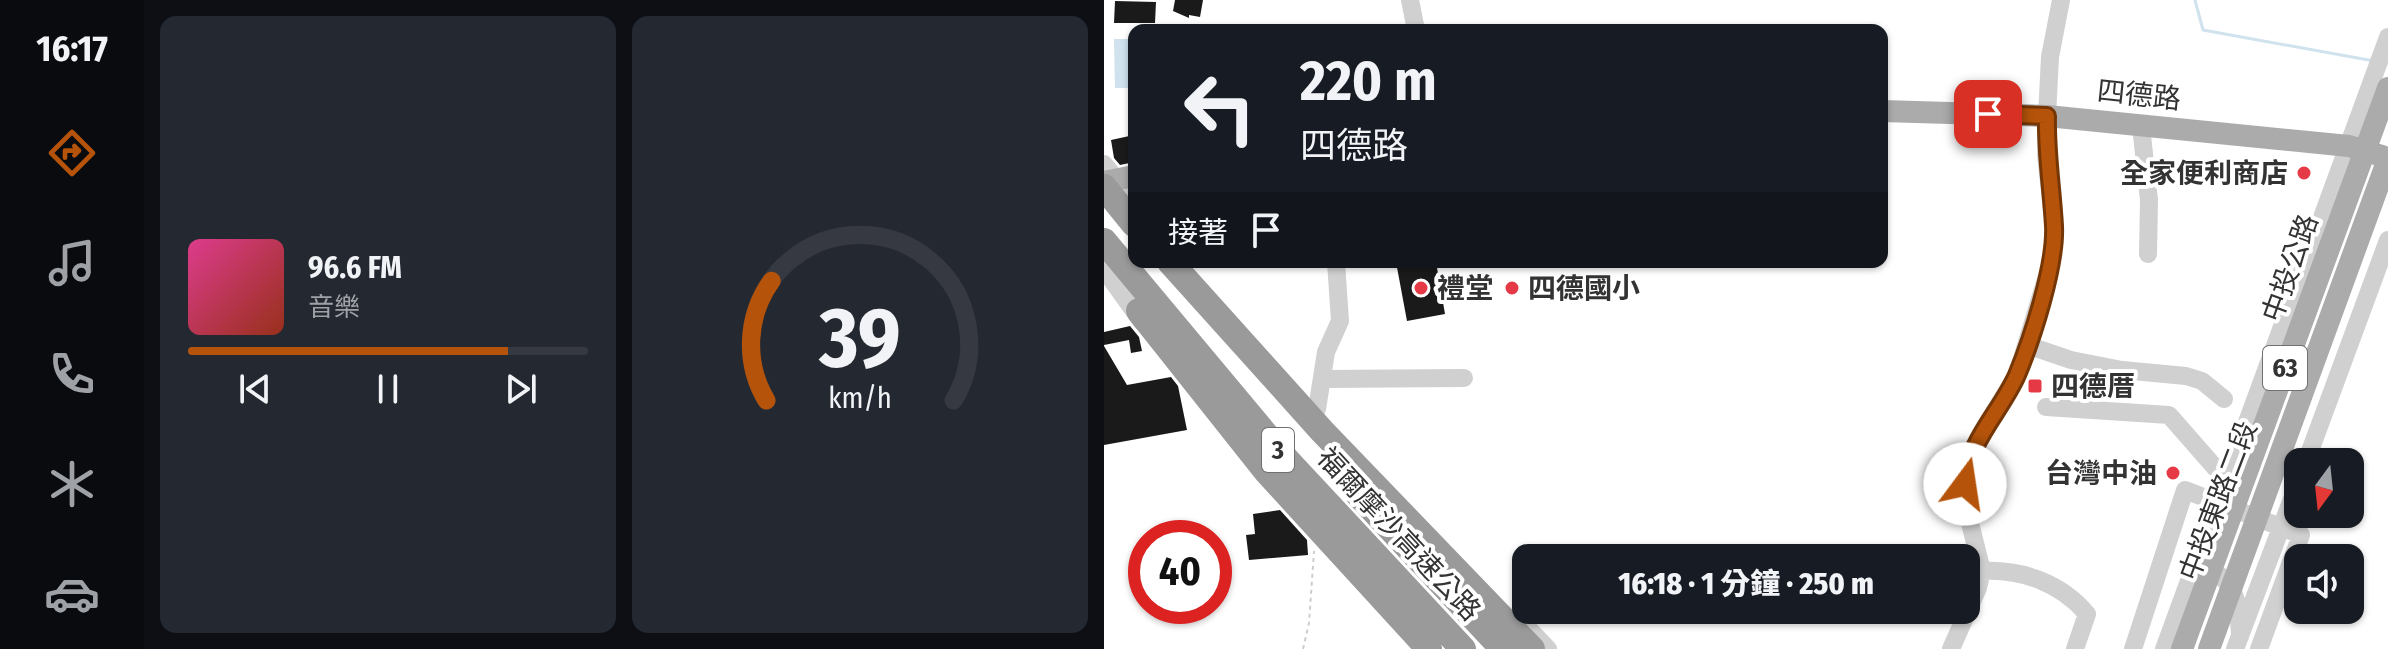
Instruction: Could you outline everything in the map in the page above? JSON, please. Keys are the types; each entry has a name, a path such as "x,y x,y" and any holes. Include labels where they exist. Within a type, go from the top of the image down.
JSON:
{"highway":[{"path":"1112,178 1128,208"},
{"path":"1104,242 1129,299 1266,471 1429,649"},
{"name":"福爾摩沙高速公路","path":"1104,242 1287,460 1463,649"},
{"name":"福爾摩沙高速公路","path":"1168,268 1311,442 1503,649"},
{"path":"1175,268 1322,431 1532,649"}],"main road":[{"name":"中投公路","path":"2182,649 2388,88"},
{"name":"四德路","path":"1888,111 2047,116 2349,146 2388,158"},
{"name":"中投公路","path":"2209,649 2388,158"}],"street":[{"path":"1410,0 1415,24"},
{"path":"1951,649 1978,588 1982,571 1968,515 1967,464 1981,433 2017,375 2053,256 2054,228 2046,155 2047,116 2050,57 2061,0"},
{"name":"中投東路二段","path":"2164,649 2388,37"},
{"path":"2141,126 2149,200 2148,254"},
{"path":"2311,448 2388,240"},
{"path":"1187,268 1207,294 1548,649"},
{"path":"1317,409 1326,352 1340,321 1336,268"},
{"path":"1104,269 1128,304 1315,538 1421,649"},
{"path":"2027,345 2049,355 2122,370 2186,376 2202,381 2224,399"},
{"path":"1322,379 1464,378"},
{"path":"2046,407 2169,415 2226,480"},
{"path":"2133,649 2185,490 2301,535 2259,649"},
{"path":"2237,643 2284,521"},
{"path":"2151,649 2164,613 2189,574 2199,569 2212,571 2229,582 2238,605 2237,643"},
{"path":"1982,571 2019,572 2070,596 2087,614 2075,649"}],"path":[{"path":"1303,649 1309,623 1315,538"}],"water":[{"path":"1114,39 1128,39 1128,88 1115,88"}],"building":[{"path":"1175,0 1203,0 1200,17 1189,15 1189,18 1173,11"},
{"path":"1115,1 1156,2 1155,23 1114,23"},
{"path":"1128,136 1128,163 1120,165 1114,158 1111,140"},
{"name":"禮堂","path":"1397,268 1437,268 1445,314 1407,321"},
{"path":"1130,326 1139,337 1142,351 1131,353 1129,340 1104,345 1104,332"},
{"path":"1104,346 1127,385 1171,377 1178,386 1187,430 1104,445"},
{"path":"1280,510 1307,540 1308,555 1249,560 1246,535 1255,534 1253,514"}],"waterway":[{"path":"2195,0 2203,30 2374,61"}],"place":[{"name":"全家便利商店","path":"2304,173"},
{"name":"禮堂","path":"1421,288"},
{"name":"四德國小","path":"1512,288"},
{"name":"四德厝","path":"2035,386"},
{"name":"台灣中油","path":"2173,473"}],"route":[{"path":"1965,484 1967,464 1981,433 2017,375 2053,256 2054,228 2046,155 2047,116 1988,114"}]}
